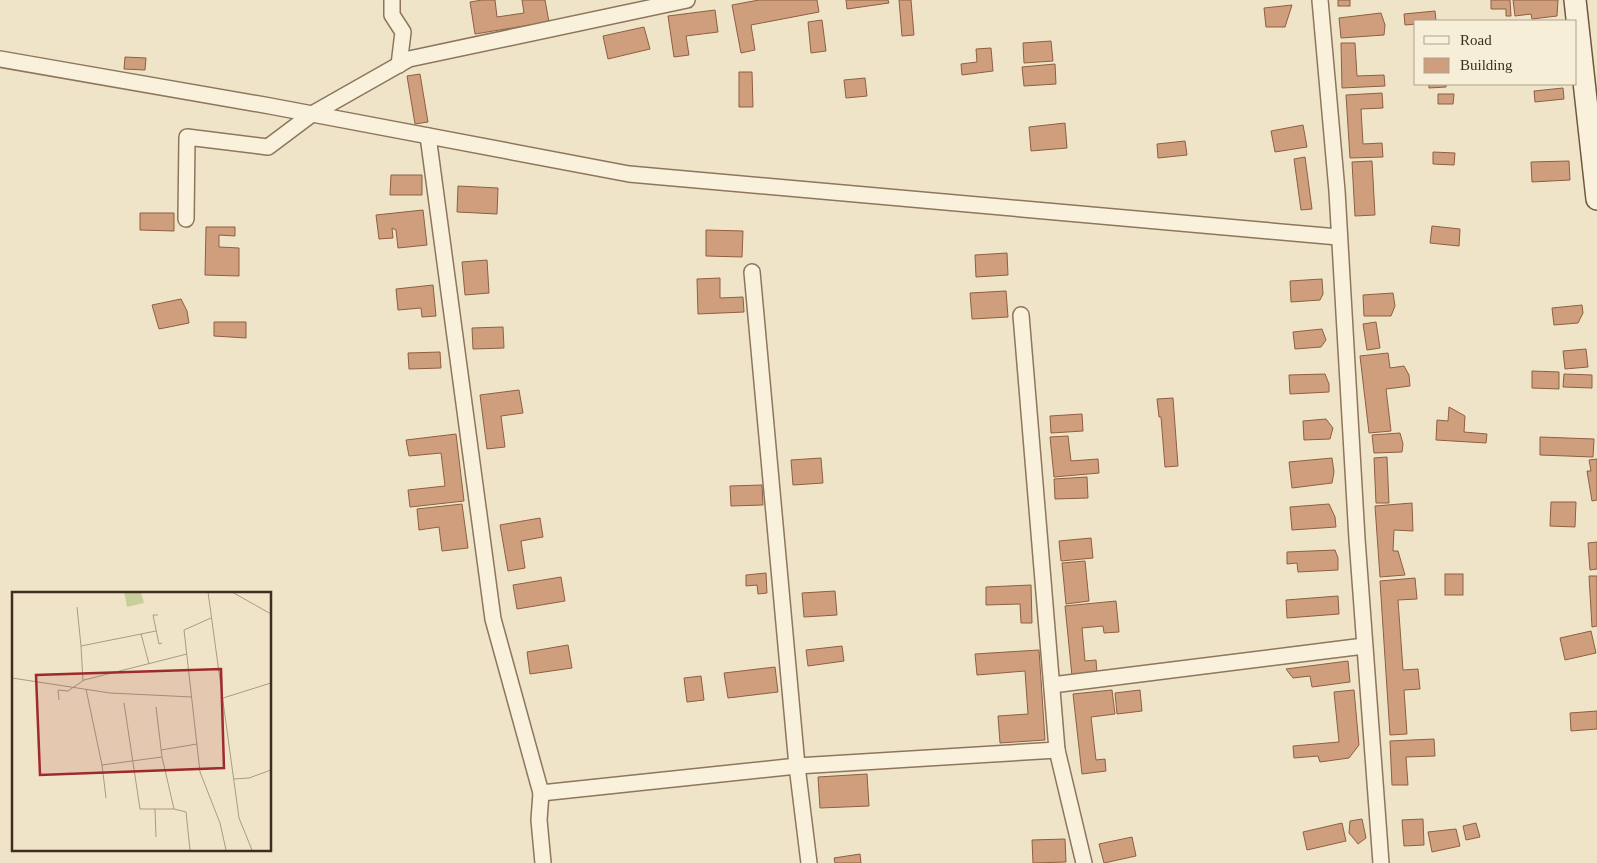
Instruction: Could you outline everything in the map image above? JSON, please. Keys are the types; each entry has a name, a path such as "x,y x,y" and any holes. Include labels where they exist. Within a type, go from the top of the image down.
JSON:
{"street":[{"path":"392,0 392,15 403,32 399,65"},
{"path":"186,219 186,137 268,147 312,114 409,59 687,0"},
{"path":"1320,0 1336,191 1364,646 1381,863"},
{"path":"1575,0 1597,199"},
{"path":"0,59 312,114 629,174 1338,237"},
{"path":"428,136 493,619 541,793 539,820 542,863"},
{"path":"752,272 797,766 809,863"},
{"path":"1021,315 1057,750 1084,863"},
{"path":"1052,686 1364,646"},
{"path":"541,793 797,766 1057,750"}],"building":[{"path":"495,0 497,17 524,13 522,0 545,0 549,22 475,34 470,2"},
{"path":"759,0 817,0 819,12 751,25 755,50 741,53 732,5"},
{"path":"846,0 888,0 889,3 847,9"},
{"path":"899,0 911,0 914,35 902,36"},
{"path":"1338,0 1350,0 1350,6 1338,6"},
{"path":"1491,0 1510,0 1511,16 1506,16 1506,9 1491,9"},
{"path":"1513,0 1558,0 1557,16 1532,19 1531,14 1515,16"},
{"path":"1292,5 1285,27 1266,27 1264,8"},
{"path":"715,10 718,32 686,36 689,55 674,57 668,16"},
{"path":"1435,11 1436,20 1414,20 1414,24 1405,25 1404,14"},
{"path":"1381,13 1385,25 1384,35 1341,38 1339,18"},
{"path":"822,20 826,51 811,53 808,22"},
{"path":"644,27 650,49 608,59 603,36"},
{"path":"1051,41 1053,61 1024,63 1023,43"},
{"path":"1341,43 1355,43 1357,76 1384,75 1385,86 1342,88"},
{"path":"991,48 993,71 962,75 961,64 977,62 976,49"},
{"path":"125,57 146,58 145,70 124,69"},
{"path":"1055,64 1056,84 1024,86 1022,67"},
{"path":"739,72 752,72 753,107 739,107"},
{"path":"420,74 428,122 415,124 407,76"},
{"path":"865,78 867,96 846,98 844,80"},
{"path":"1429,85 1446,85 1446,87 1429,88"},
{"path":"1563,88 1564,99 1535,102 1534,91"},
{"path":"1382,93 1383,108 1361,109 1363,144 1382,143 1383,157 1350,158 1346,95"},
{"path":"1438,94 1454,94 1453,104 1438,104"},
{"path":"1065,123 1067,148 1031,151 1029,127"},
{"path":"1303,125 1307,147 1275,152 1271,131"},
{"path":"1185,141 1187,155 1158,158 1157,144"},
{"path":"1433,152 1455,153 1454,165 1433,164"},
{"path":"1305,157 1312,209 1301,210 1294,159"},
{"path":"1372,161 1375,215 1355,216 1352,162"},
{"path":"1569,161 1570,180 1532,182 1531,162"},
{"path":"391,175 422,175 422,195 390,195"},
{"path":"458,186 498,188 497,214 457,212"},
{"path":"423,210 427,245 398,248 396,230 392,228 393,238 379,239 376,215"},
{"path":"140,213 174,213 174,231 140,230"},
{"path":"1432,226 1460,229 1459,246 1430,243"},
{"path":"206,227 235,227 235,236 219,235 219,247 239,248 239,276 205,275"},
{"path":"706,230 743,231 742,257 706,256"},
{"path":"1007,253 1008,275 976,277 975,255"},
{"path":"487,260 489,293 465,295 462,262"},
{"path":"720,278 720,298 743,297 744,312 698,314 697,279"},
{"path":"1322,279 1323,294 1320,300 1291,302 1290,281"},
{"path":"433,285 436,316 422,317 421,308 398,310 396,289"},
{"path":"1006,291 1008,317 972,319 970,293"},
{"path":"1393,293 1395,306 1391,316 1364,316 1363,295"},
{"path":"181,299 187,311 189,323 159,329 152,305"},
{"path":"1582,305 1583,313 1578,323 1554,325 1552,308"},
{"path":"214,322 246,322 246,338 214,336"},
{"path":"1376,322 1380,348 1367,350 1363,324"},
{"path":"503,327 504,348 473,349 472,328"},
{"path":"1322,329 1326,340 1321,347 1295,349 1293,332"},
{"path":"1586,349 1588,367 1565,369 1563,351"},
{"path":"440,352 441,368 409,369 408,353"},
{"path":"1388,353 1390,368 1404,366 1409,375 1410,386 1386,389 1391,431 1369,433 1360,356"},
{"path":"1532,371 1559,372 1559,389 1532,388"},
{"path":"1325,374 1329,384 1329,392 1290,394 1289,375"},
{"path":"1564,374 1592,375 1592,388 1563,387"},
{"path":"519,390 523,413 501,416 505,447 487,449 480,395"},
{"path":"1173,398 1178,466 1165,467 1161,417 1159,417 1157,399"},
{"path":"1449,407 1465,416 1464,432 1487,434 1486,443 1436,440 1437,420 1448,421"},
{"path":"1082,414 1083,431 1051,433 1050,416"},
{"path":"1326,419 1333,428 1330,439 1304,440 1303,421"},
{"path":"1400,433 1403,444 1402,452 1374,453 1372,435"},
{"path":"456,434 464,501 410,507 408,490 445,486 441,453 409,456 406,440"},
{"path":"1068,436 1071,461 1098,459 1099,473 1054,477 1050,437"},
{"path":"1540,437 1594,439 1593,457 1540,455"},
{"path":"1387,457 1389,503 1376,503 1374,458"},
{"path":"821,458 823,483 793,485 791,460"},
{"path":"1332,458 1334,472 1332,483 1292,488 1289,462"},
{"path":"1597,459 1597,500 1592,501 1587,471 1591,471 1589,460"},
{"path":"1087,477 1088,498 1055,499 1054,479"},
{"path":"762,485 763,505 731,506 730,486"},
{"path":"1551,502 1576,502 1575,527 1550,526"},
{"path":"1412,503 1413,531 1394,530 1393,551 1398,551 1405,575 1380,577 1375,506"},
{"path":"462,504 468,548 442,551 439,527 419,530 417,509"},
{"path":"1329,504 1335,517 1336,527 1292,530 1290,507"},
{"path":"540,518 543,537 521,541 525,568 508,571 500,525"},
{"path":"1091,538 1093,558 1061,561 1059,541"},
{"path":"1597,542 1597,569 1590,570 1588,543"},
{"path":"1335,550 1338,558 1338,570 1298,572 1297,563 1287,564 1287,552"},
{"path":"1085,561 1089,601 1066,604 1062,563"},
{"path":"766,573 767,593 758,594 757,585 746,586 746,575"},
{"path":"1445,574 1463,574 1463,595 1445,595"},
{"path":"1589,576 1597,576 1597,626 1592,627"},
{"path":"561,577 565,601 517,609 513,585"},
{"path":"1415,578 1417,599 1398,600 1403,670 1418,669 1420,689 1404,690 1407,734 1390,735 1380,581"},
{"path":"1031,585 1032,623 1021,623 1020,604 986,605 986,587"},
{"path":"835,591 837,615 804,617 802,593"},
{"path":"1338,596 1339,614 1287,618 1286,600"},
{"path":"1116,601 1119,632 1104,633 1103,626 1082,628 1085,661 1096,660 1097,674 1072,676 1065,606"},
{"path":"1591,631 1596,653 1565,660 1560,638"},
{"path":"568,645 572,668 530,674 527,652"},
{"path":"842,646 844,661 808,666 806,650"},
{"path":"1039,650 1045,740 1000,743 998,716 1028,714 1025,671 977,675 975,654"},
{"path":"1348,661 1350,682 1312,687 1310,676 1293,678 1286,669"},
{"path":"775,667 778,692 728,698 724,673"},
{"path":"701,676 704,700 687,702 684,678"},
{"path":"1112,690 1115,714 1091,717 1096,760 1105,759 1106,771 1082,774 1073,694"},
{"path":"1140,690 1142,711 1117,714 1115,693"},
{"path":"1354,690 1359,745 1349,758 1320,762 1318,756 1294,758 1293,746 1339,742 1334,692"},
{"path":"1597,711 1597,729 1571,731 1570,713"},
{"path":"1434,739 1435,756 1406,757 1408,785 1392,785 1390,741"},
{"path":"867,774 869,806 820,808 818,777"},
{"path":"1362,819 1366,838 1358,844 1349,833 1350,821"},
{"path":"1423,819 1424,845 1404,846 1402,820"},
{"path":"1342,823 1346,841 1307,850 1303,832"},
{"path":"1476,823 1480,837 1466,840 1463,826"},
{"path":"1456,829 1460,846 1432,852 1428,832"},
{"path":"1132,837 1136,856 1104,863 1099,844"},
{"path":"1065,839 1066,862 1033,863 1032,840"},
{"path":"860,854 861,863 835,863 834,858"}]}
